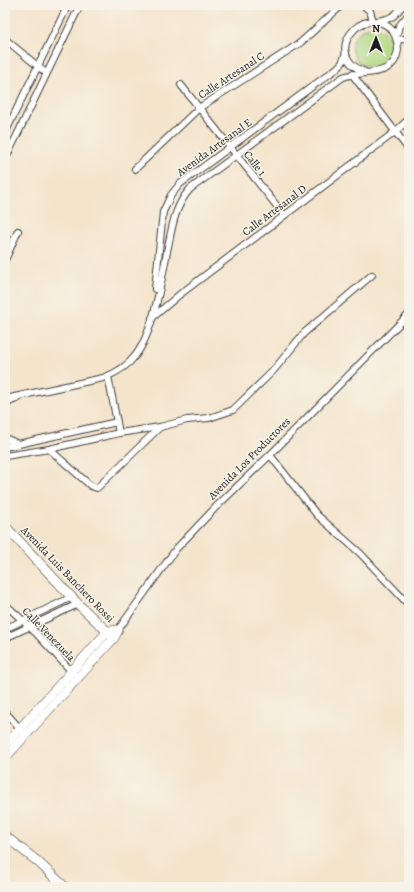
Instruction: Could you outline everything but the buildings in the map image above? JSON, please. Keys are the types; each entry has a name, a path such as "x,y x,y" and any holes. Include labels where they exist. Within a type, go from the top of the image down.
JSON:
{"street":[{"path":"5,133 68,5"},
{"path":"6,157 80,5"},
{"name":"Calle Artesanal C","path":"135,169 199,108 300,43 342,5"},
{"path":"363,5 370,11 375,21 389,27 398,46 396,55 390,66 378,72 365,72 353,65 346,53 346,40 350,32 360,24 375,21 385,20 394,16 404,5"},
{"path":"396,39 399,26 409,14"},
{"path":"396,39 409,38"},
{"path":"5,39 46,74"},
{"name":"Avenida Artesanal E","path":"152,318 162,218 168,200 180,184 231,148 336,69 342,63 346,53"},
{"name":"Avenida Artesanal E","path":"29,393 108,376 126,366 135,356 142,344 152,318 174,215 190,189 343,77 365,72"},
{"path":"352,74 409,150"},
{"name":"Calle 1","path":"181,85 284,215"},
{"name":"Calle Artesanal D","path":"152,318 179,295 396,132 409,119"},
{"path":"5,260 18,230"},
{"path":"5,456 49,449 119,433 160,427 187,420 209,418 232,410 273,371 304,333 372,275"},
{"name":"Avenida Los Productores","path":"5,758 23,732 75,675 116,634 176,549 409,314"},
{"path":"108,376 119,433"},
{"path":"5,399 29,393"},
{"path":"5,407 9,402 29,393"},
{"path":"5,447 117,422"},
{"path":"49,449 91,486 97,488 160,427"},
{"path":"5,438 18,444"},
{"path":"270,455 317,515 360,553 409,605"},
{"name":"Avenida Luis Banchero Rossi","path":"5,526 78,604 108,631 116,634"},
{"path":"5,629 72,597"},
{"name":"Calle Venezuela","path":"5,604 75,675"},
{"path":"5,638 78,604"},
{"name":"Avenida Los Productores","path":"75,675 108,631"},
{"path":"5,712 23,732"},
{"name":"Avenida Los Productores","path":"5,745 23,732"},
{"path":"5,836 37,861 65,887"}],"green space":[{"path":"368,27 376,27 383,30 389,36 392,47 389,58 383,64 376,67 368,67 361,64 355,58 352,51 352,43 355,36 361,30"}]}
